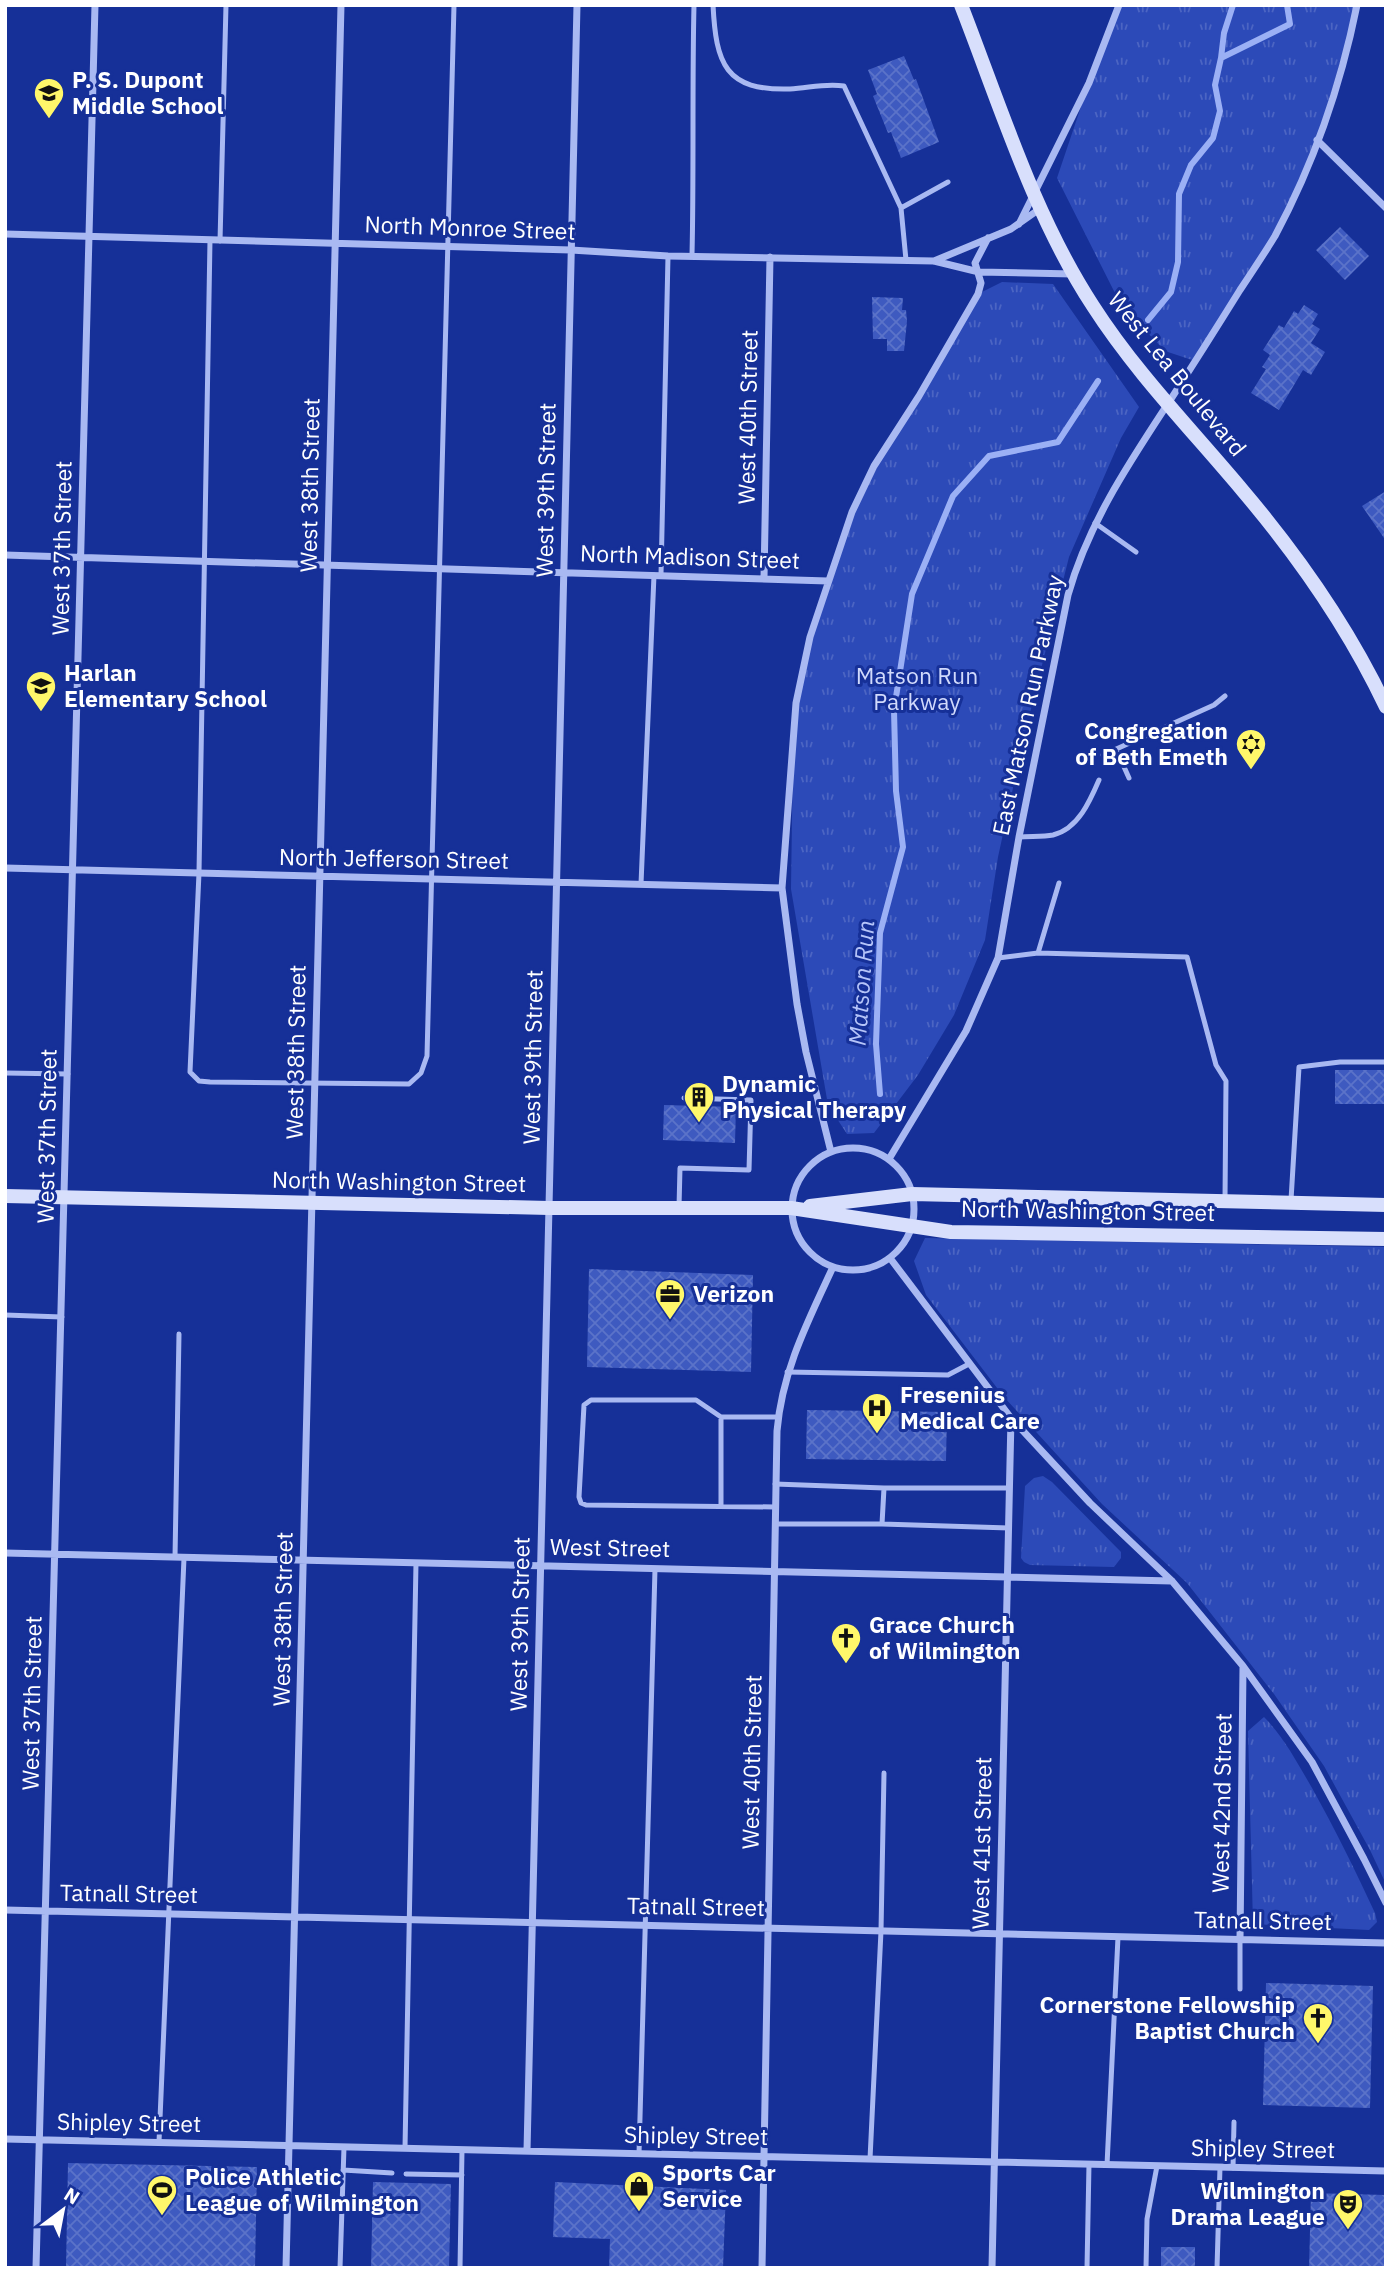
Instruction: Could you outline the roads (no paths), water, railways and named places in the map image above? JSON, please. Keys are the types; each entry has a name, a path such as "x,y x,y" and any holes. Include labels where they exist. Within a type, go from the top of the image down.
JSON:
{"main road":[{"name":"West Lea Boulevard","path":"961,5 1035,194 1073,274 1112,334 1298,561 1347,635 1386,708"},
{"name":"North Washington Street","path":"5,1196 549,1208 791,1208 912,1194 1386,1205"},
{"name":"North Washington Street","path":"791,1208 912,1227 965,1232 1386,1239"}],"street":[{"name":"West 37th Street","path":"36,2268 95,5"},
{"name":"West 38th Street","path":"286,2268 341,5"},
{"name":"West 39th Street","path":"527,2151 577,5"},
{"path":"1019,225 1096,66 1119,5"},
{"name":"East Matson Run Parkway","path":"888,1159 967,1031 998,958 1019,837 1074,573 1095,523 1146,433 1274,237 1317,140 1343,65 1357,5"},
{"path":"1317,140 1386,208"},
{"path":"934,261 1019,225 1041,208"},
{"name":"North Monroe Street","path":"5,234 571,250 668,256 934,261"},
{"path":"831,1152 797,1004 782,888 796,703 810,637 852,512 874,466 919,396 978,294 981,283 975,263 988,238"},
{"name":"West 40th Street","path":"764,578 771,257"},
{"path":"934,261 979,272 1073,274"},
{"name":"North Madison Street","path":"5,555 828,581"},
{"name":"North Jefferson Street","path":"5,868 782,888"},
{"path":"861,1148 888,1159 904,1174 915,1210 912,1227 903,1245 890,1258 863,1270 833,1267 816,1258 803,1244 794,1227 791,1208 795,1190 803,1174 815,1161 831,1152 861,1148"},
{"path":"890,1258 1011,1418 1090,1503 1172,1581 1243,1666 1312,1762 1386,1903"},
{"name":"West 40th Street","path":"762,2268 778,1417 780,1396 788,1372 833,1267"},
{"name":"West 41st Street","path":"992,2268 1011,1418"},
{"name":"West Street","path":"5,1553 1172,1581"},
{"name":"West 42nd Street","path":"1240,1940 1243,1666"},
{"name":"Tatnall Street","path":"5,1910 1386,1943"},
{"name":"Shipley Street","path":"5,2139 1386,2171"}],"lane":[{"path":"220,241 226,5"},
{"path":"210,240 200,873 190,1072 199,1080 210,1082 409,1084 421,1073 427,1056 454,5"},
{"path":"692,255 694,5"},
{"path":"713,5 722,64 744,85 789,89 827,84 844,86 901,208 906,260"},
{"path":"901,208 948,182"},
{"path":"641,884 657,575 668,256"},
{"path":"1095,523 1136,552"},
{"path":"1103,755 1214,705 1225,695"},
{"path":"1116,749 1129,778"},
{"path":"1019,837 1055,834 1070,826 1091,799 1099,780"},
{"path":"1038,953 1059,883"},
{"path":"998,958 1038,953 1187,957 1216,1065 1226,1081 1225,1202"},
{"path":"1290,1203 1299,1067 1340,1062 1386,1062"},
{"path":"5,1073 68,1074"},
{"path":"679,1207 680,1168 749,1170 751,1100 684,1098"},
{"path":"5,1315 62,1317"},
{"path":"174,1557 179,1334"},
{"path":"788,1372 948,1375 969,1364"},
{"path":"775,1507 586,1505 581,1503 579,1497 584,1405 592,1399 696,1400 721,1417 778,1417"},
{"path":"721,1417 721,1506"},
{"path":"775,1484 884,1488 1009,1488"},
{"path":"882,1524 884,1488"},
{"path":"775,1524 1009,1528"},
{"path":"159,2143 184,1558"},
{"path":"405,2148 416,1563"},
{"path":"639,2154 655,1569"},
{"path":"870,2159 881,1931 884,1773"},
{"path":"1107,2165 1118,1937"},
{"path":"1240,1940 1240,1989"},
{"path":"1233,2168 1234,2122"},
{"path":"340,2268 344,2147"},
{"path":"460,2268 462,2150"},
{"path":"1087,2268 1089,2164"},
{"path":"1146,2268 1147,2219 1157,2166"},
{"path":"1217,2268 1220,2167"},
{"path":"343,2170 392,2173"},
{"path":"406,2174 462,2175"}],"waterway":[{"name":"Matson Run","path":"1221,58 1224,33 1233,5"},
{"name":"Matson Run","path":"1148,320 1171,292 1178,262 1179,194 1191,165 1213,138 1220,111 1215,85 1221,58 1290,24 1287,5"},
{"name":"Matson Run","path":"880,1094 876,1044 880,933 903,847 896,791 894,710 912,594 953,496 989,456 1058,442 1098,381"}],"place":[{"name":"P. S. Dupont Middle School","path":"49,120"},
{"name":"Harlan Elementary School","path":"41,713"},
{"name":"Congregation of Beth Emeth","path":"1251,771"},
{"name":"Dynamic Physical Therapy","path":"699,1124"},
{"name":"Verizon","path":"670,1321"},
{"name":"Fresenius Medical Care","path":"877,1435"},
{"name":"Grace Church of Wilmington","path":"846,1665"},
{"name":"Cornerstone Fellowship Baptist Church","path":"1318,2045"},
{"name":"Sports Car Service","path":"639,2213"},
{"name":"Police Athletic League of Wilmington","path":"162,2217"},
{"name":"Wilmington Drama League","path":"1348,2231"}],"park label":[{"name":"Matson Run Parkway","path":"917,689"}]}
